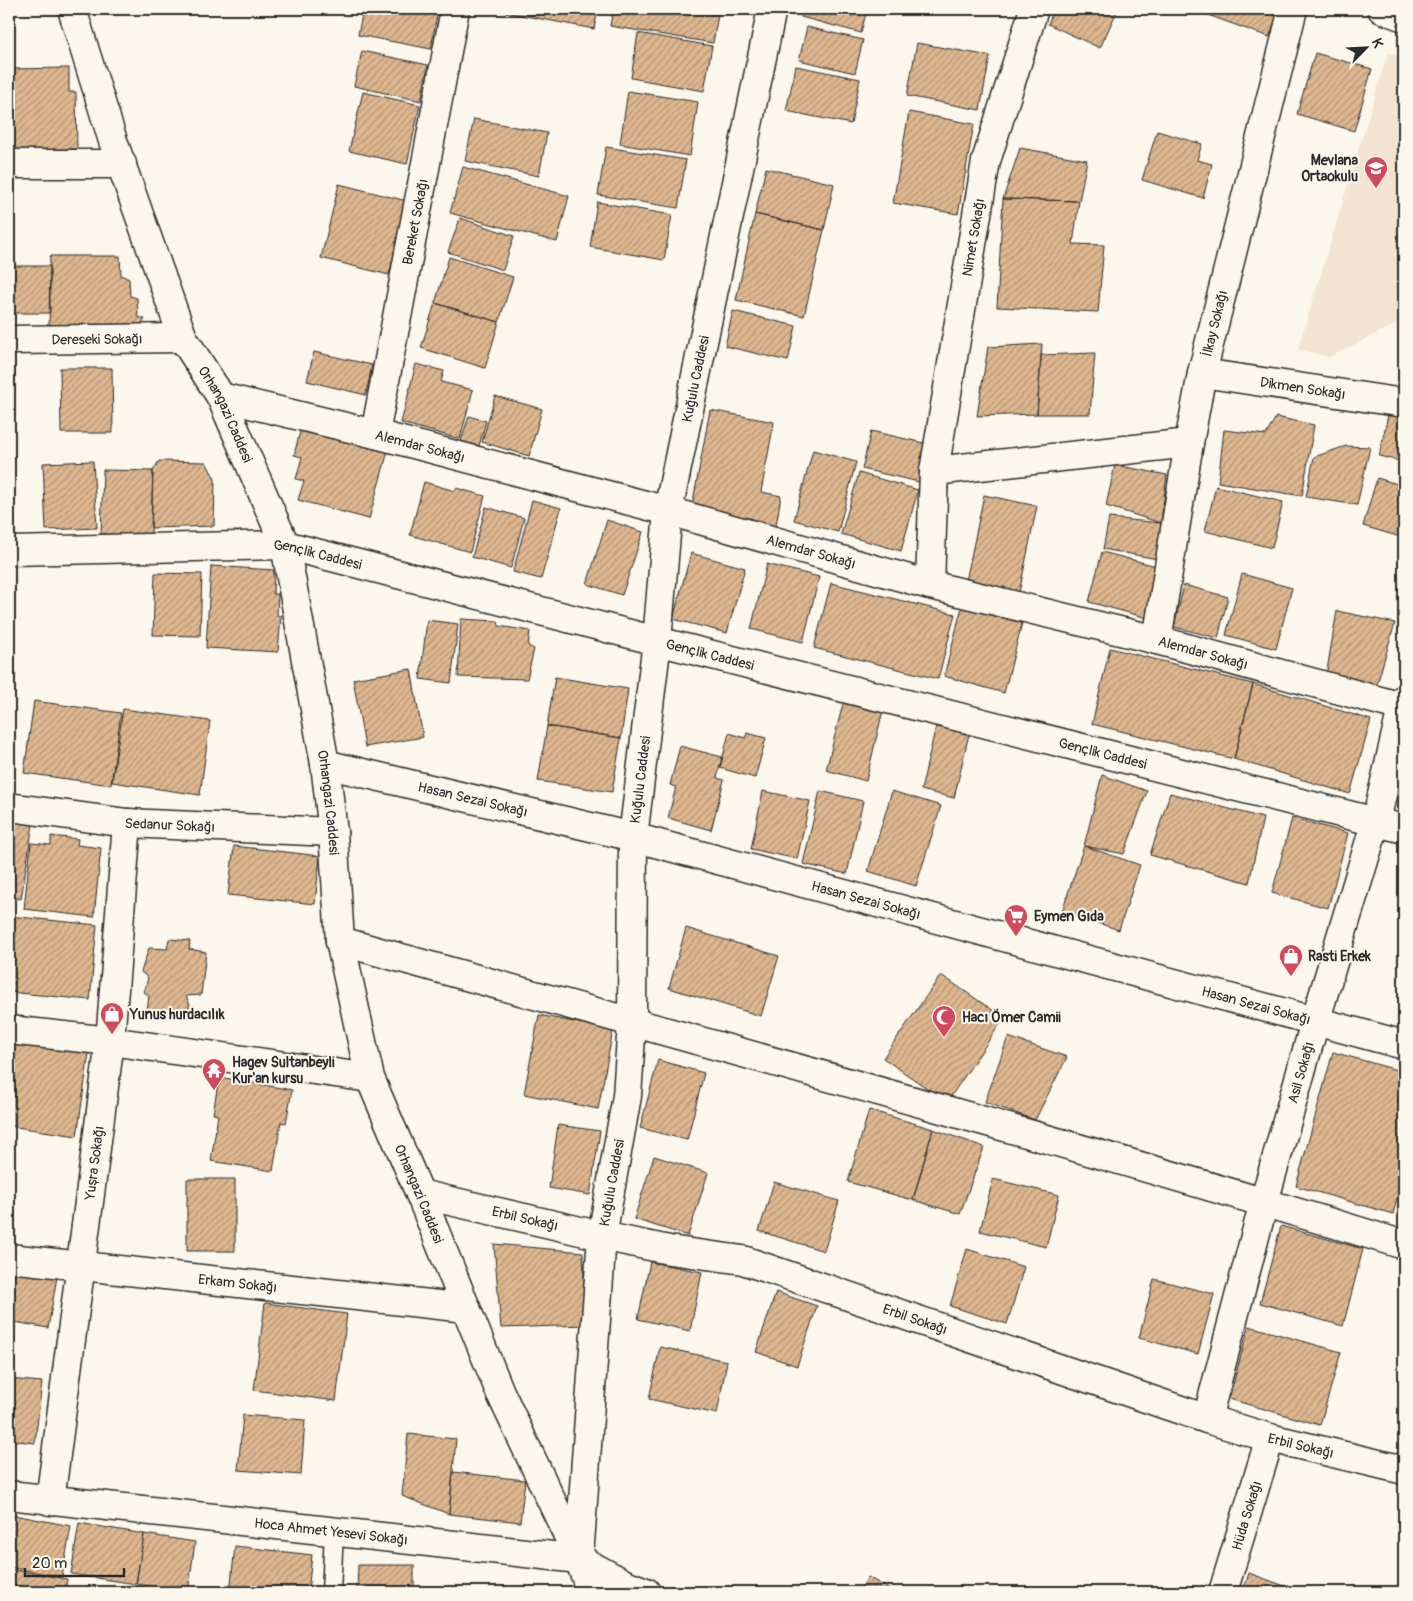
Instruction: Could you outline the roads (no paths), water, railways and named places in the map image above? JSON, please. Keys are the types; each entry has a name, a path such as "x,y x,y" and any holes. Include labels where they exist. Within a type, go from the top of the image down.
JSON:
{"street":[{"name":"Orhangazi Caddesi","path":"72,9 122,164 183,338 221,397 285,545 325,764 333,832 340,942 370,1078 420,1194 500,1392 579,1558 591,1592"},
{"name":"Bereket Sokağı","path":"375,434 455,9"},
{"name":"Kuğulu Caddesi","path":"579,1558 602,1236 627,1096 632,1022 633,836 657,641 668,512 772,9"},
{"name":"Nimet Sokağı","path":"930,585 934,472 986,161 1034,9"},
{"name":"İlkay Sokağı","path":"1157,640 1202,373 1293,9"},
{"path":"1382,9 1404,17"},
{"path":"9,164 122,164"},
{"name":"Dereseki Sokağı","path":"9,340 183,338"},
{"name":"Dikmen Sokağı","path":"1202,373 1404,403"},
{"name":"Alemdar Sokağı","path":"221,397 375,434 668,512 930,585 1157,640 1403,703"},
{"path":"934,472 1189,443"},
{"name":"Gençlik Caddesi","path":"9,551 285,545 657,641 1404,829"},
{"name":"Asil Sokağı","path":"1207,1418 1264,1202 1315,1022 1376,821 1403,703"},
{"name":"Hasan Sezai Sokağı","path":"325,764 633,836 1404,1045"},
{"name":"Sedanur Sokağı","path":"9,807 127,823 333,832"},
{"name":"Yuşra Sokağı","path":"50,1500 110,1042 127,823"},
{"path":"340,942 632,1022 1264,1202 1404,1245"},
{"path":"9,1030 370,1078"},
{"name":"Erbil Sokağı","path":"420,1194 669,1250 743,1260 1207,1418 1270,1438 1404,1470"},
{"name":"Erkam Sokağı","path":"9,1258 466,1308"},
{"name":"Hüda Sokağı","path":"1223,1592 1270,1438"},
{"name":"Hoca Ahmet Yesevi Sokağı","path":"9,1495 579,1558 625,1584 646,1592"}],"lane":[{"path":"331,1592 334,1532"}],"place":[{"name":"Mevlana Ortaokulu","path":"1376,189"},
{"name":"Eymen Gıda","path":"1016,937"},
{"name":"Rasti Erkek","path":"1291,977"},
{"name":"Yunus hurdacılık","path":"112,1035"},
{"name":"Hacı Ömer Camii","path":"944,1038"},
{"name":"Hagev Sultanbeyli Kur'an kursu","path":"214,1091"}]}
